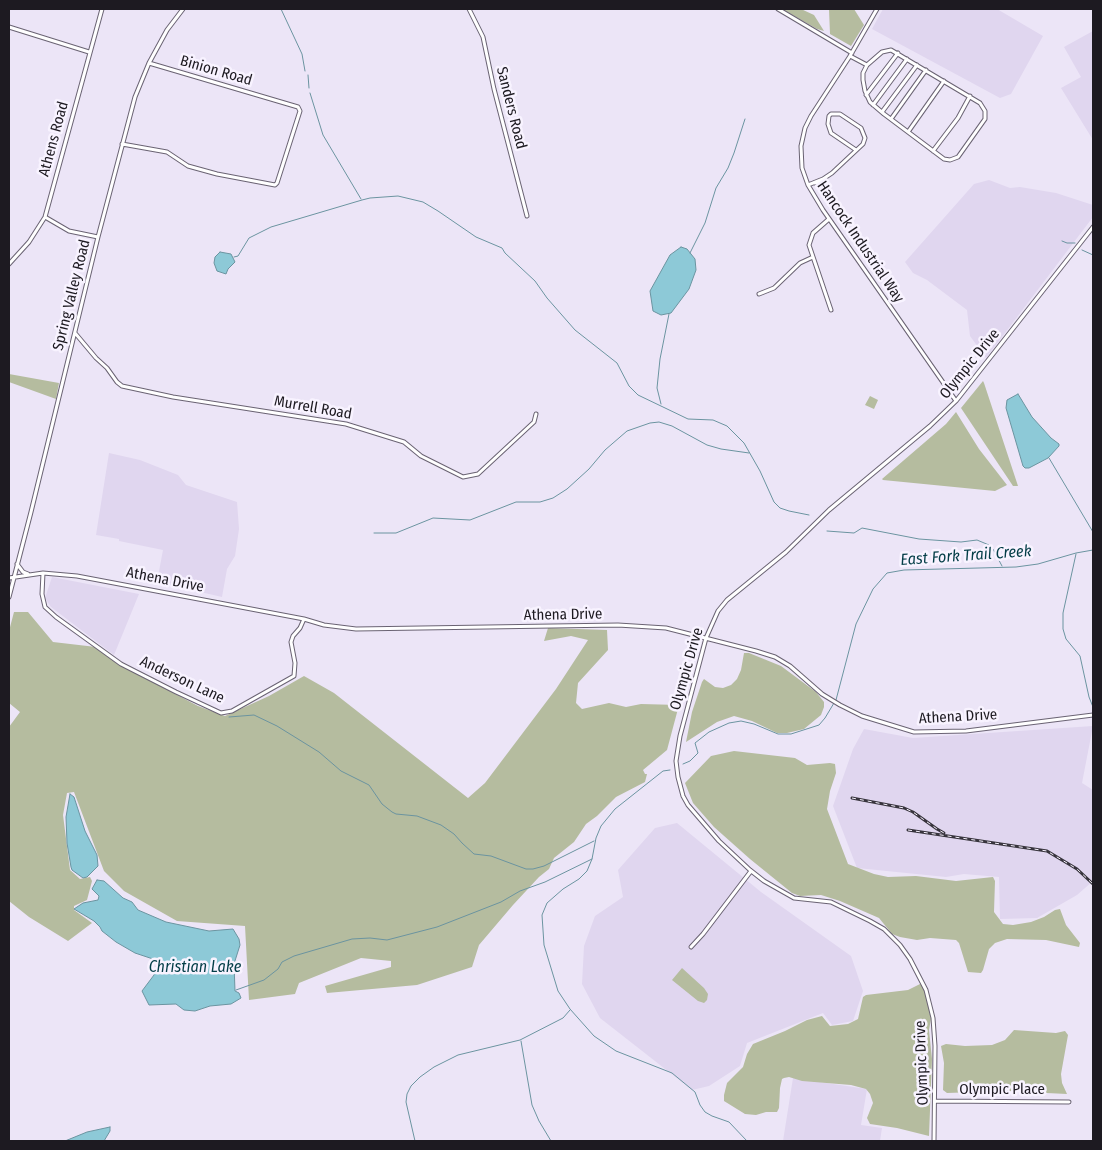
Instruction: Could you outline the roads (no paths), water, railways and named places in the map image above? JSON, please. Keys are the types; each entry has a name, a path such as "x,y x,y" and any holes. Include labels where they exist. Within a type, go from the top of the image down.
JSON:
{"street":[{"name":"Athens Road","path":"9,264 29,242 45,216 102,9"},
{"name":"Spring Valley Road","path":"9,597 135,97 148,63 167,30 183,9"},
{"name":"Sanders Road","path":"470,9 483,37 494,89 527,216"},
{"path":"778,9 867,65"},
{"name":"Hancock Industrial Way","path":"877,9 851,55 811,116 805,128 800,160 808,185 829,220 956,401"},
{"path":"9,27 90,52"},
{"path":"891,50 907,59 970,96 982,105 985,110 985,119 955,159 946,160 873,105 866,95 862,80 867,65 884,51 891,50"},
{"path":"866,95 898,53"},
{"path":"873,105 907,59"},
{"name":"Binion Road","path":"122,144 167,152 188,166 274,185 300,111 296,106 148,63"},
{"path":"882,112 917,65"},
{"path":"891,119 926,70"},
{"path":"908,132 944,81"},
{"path":"934,151 958,118 970,96"},
{"path":"808,185 822,182 824,179 856,150 865,141 863,131 840,114 831,114 828,124 831,133 856,150"},
{"path":"45,216 69,231 98,238"},
{"path":"829,220 813,233 809,245 831,310"},
{"name":"Olympic Drive","path":"934,1141 936,1046 933,1018 922,979 903,949 884,930 857,914 831,902 794,898 751,871 718,841 683,796 676,760 680,736 706,638 713,618 727,600 786,552 829,510 930,426 956,401 1093,228"},
{"path":"759,294 774,288 800,263 812,257"},
{"name":"Murrell Road","path":"75,332 122,386 172,397 346,424 404,442 421,456 463,477 478,474 534,422 536,414"},
{"path":"17,564 23,572 31,575"},
{"name":"Athena Drive","path":"9,578 43,573 67,574 356,630 633,625 666,628 775,657 790,666 822,694 840,706 862,716 914,732 966,731 1093,715"},
{"name":"Anderson Lane","path":"43,573 42,594 44,607 56,617 121,664 221,713 232,711 294,676 295,663 291,642 304,619"},
{"path":"9,584 10,590"},
{"path":"691,946 704,934 751,871"},
{"name":"Olympic Place","path":"935,1101 1069,1102"}],"water":[{"path":"681,247 687,249 695,259 696,270 689,289 671,313 661,315 653,311 650,291 670,255"},
{"path":"220,252 231,254 235,262 226,274 217,271 214,263 215,257"},
{"path":"1018,394 1032,417 1059,444 1048,458 1029,468 1023,466 1006,408 1007,400"},
{"path":"70,794 74,797 85,831 97,855 98,866 87,877 83,878 72,870 67,843 66,817"},
{"name":"Christian Lake","path":"97,880 104,881 123,898 132,902 138,910 166,922 209,931 233,929 240,945 234,964 235,991 239,993 241,998 231,1004 210,1006 195,1011 184,1010 176,1004 149,1005 142,991 154,975 157,963 153,959 135,953 116,942 102,931 94,921 74,909 83,903 98,900 99,896 92,889"},
{"path":"110,1127 110,1131 104,1141 65,1141 87,1132"}],"waterway":[{"path":"281,9 302,54 305,71"},
{"path":"308,75 309,88"},
{"path":"310,93 323,135 361,199"},
{"path":"690,253 705,223 716,188 728,168 745,119"},
{"path":"234,257 238,256 249,238 271,227 362,200 398,196 423,202 476,237 502,248 535,281 575,330 617,363 629,386 638,395 688,419 713,420 727,426 744,443 760,471 774,502 780,508 809,515"},
{"path":"1062,241 1075,243"},
{"path":"1082,250 1093,255"},
{"path":"661,404 657,388 660,359 669,314"},
{"path":"374,533 396,533 433,518 470,520 516,502 540,502 553,498 567,489 589,469 605,450 627,431 650,423 659,422 672,426 707,445 749,453"},
{"path":"1049,458 1093,532"},
{"path":"827,531 854,533 862,528 919,539 961,542 977,540 989,545 993,549 1002,566"},
{"name":"East Fork Trail Creek","path":"836,700 856,624 873,589 887,573 904,570 1016,567 1038,564 1093,550"},
{"path":"1076,554 1063,613 1063,629 1066,639 1080,656 1093,707"},
{"name":"East Fork Trail Creek","path":"683,764 690,761 698,753 695,743 709,732 729,723 741,721 778,734 791,734 819,725 834,703"},
{"path":"229,717 254,715 277,726 319,752 341,771 369,785 382,804 392,812 417,816 441,825 454,834 474,854 491,856 526,869 533,869 544,866 594,841"},
{"name":"East Fork Trail Creek","path":"670,770 663,771 615,809 601,826 587,871 547,903 542,915 544,945 558,991 570,1009 594,1036 616,1051 672,1073 695,1092 705,1112 729,1122 747,1141"},
{"path":"236,990 264,980 278,969 282,962 294,956 352,939 370,938 387,940 437,927 501,902 520,891 545,882 592,859"},
{"name":"East Fork Trail Creek","path":"415,1141 406,1102 411,1086 420,1077 434,1067 458,1055 520,1040 563,1018 570,1010"},
{"path":"521,1041 532,1105 551,1141"}],"railway":[{"path":"852,798 904,808 944,833"},
{"path":"908,830 1047,851 1077,869 1093,884"}]}
